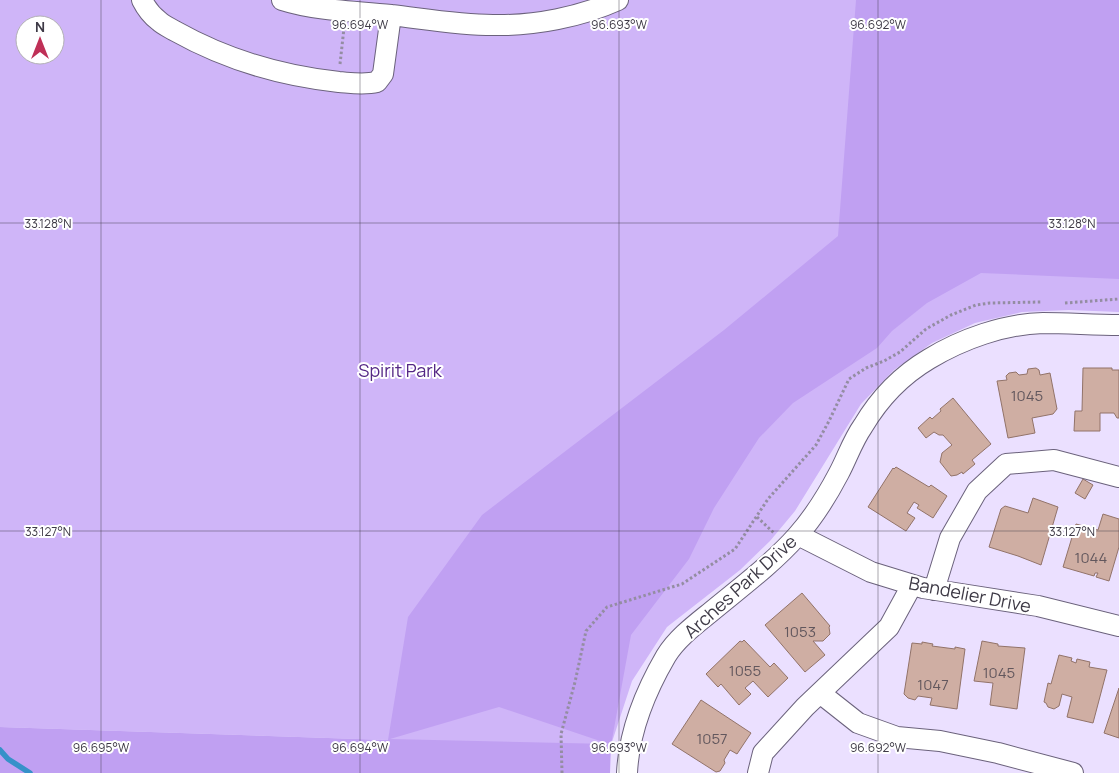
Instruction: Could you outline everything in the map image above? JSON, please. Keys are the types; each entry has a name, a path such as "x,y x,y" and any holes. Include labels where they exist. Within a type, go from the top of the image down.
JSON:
{"street":[{"path":"142,0 147,9 159,22 224,55 264,68 319,80 366,85 377,82 382,74 391,15"},
{"path":"282,0 346,11 494,26 522,24 579,14 618,0"},
{"name":"Arches Park Drive","path":"627,773 628,751 637,716 667,655 687,632 758,572 798,535 819,506 839,473 862,426 900,380 928,360 956,345 978,336 1010,327 1042,323 1119,325"},
{"path":"934,590 950,538 972,499 977,491 1006,464 1054,460 1119,477"},
{"name":"Bandelier Drive","path":"798,535 871,572 912,584 934,590 1038,606 1119,626"},
{"path":"758,773 763,753 820,693 889,627 912,584"},
{"path":"820,693 858,723 897,737 940,741 998,753 1074,773"}],"path":[{"path":"338,82 346,11"},
{"path":"1064,303 1119,299"},
{"path":"562,773 561,734 586,631 607,607 682,584 735,549 768,499 816,445 849,379 866,368 900,352 926,329 951,315 976,305 1047,302"}],"green space":[{"name":"Spirit Park","path":"0,0 1119,0 1119,312 1069,310 1022,312 975,323 932,343 894,370 861,404 795,511 770,541 740,570 667,627 632,681 611,745 388,740 0,727"}],"shaded area":[{"path":"856,0 1119,0 1119,279 981,273 927,303 892,331 877,348 793,403 759,438 714,508 689,559 631,635 611,745 610,773 0,773 0,727 388,740 408,617 482,515 724,330 838,236","holes":["499,707 609,744 390,739"]}],"building":[{"path":"1036,368 1039,370 1040,375 1050,373 1057,409 1053,414 1032,418 1035,433 1008,438 997,381 1007,380 1006,376 1009,373 1027,374 1028,369"},
{"path":"1083,368 1112,368 1112,370 1119,370 1119,418 1114,413 1100,413 1100,431 1074,431 1075,411 1082,411"},
{"path":"953,398 991,444 972,460 975,464 963,474 962,472 951,476 940,462 942,453 952,445 943,435 934,432 926,438 918,428 930,417 932,419"},
{"path":"896,467 929,487 931,485 947,496 933,518 917,508 919,505 914,502 907,513 915,518 906,531 868,507 893,468"},
{"path":"1083,479 1093,485 1085,499 1075,493"},
{"path":"1033,498 1058,507 1041,565 989,547 1001,509 1005,506 1028,513"},
{"path":"1103,514 1119,519 1119,547 1109,581 1096,577 1098,573 1095,573 1094,576 1063,567 1076,524 1098,530"},
{"path":"802,593 830,626 830,634 823,641 813,641 825,655 805,672 765,625"},
{"path":"744,640 770,667 774,663 788,678 768,697 753,681 745,688 751,694 739,705 721,684 718,687 706,674 740,641"},
{"path":"982,641 998,644 998,646 1025,648 1017,709 990,705 993,683 974,681"},
{"path":"922,642 933,644 932,646 965,649 957,709 930,705 932,698 918,696 915,700 908,698 904,694 912,643 922,644"},
{"path":"1059,655 1072,658 1071,661 1076,663 1077,659 1090,662 1089,667 1107,670 1093,723 1067,717 1072,697 1062,694 1059,706 1054,709 1048,707 1044,702 1048,683 1051,684"},
{"path":"1119,688 1119,738 1104,733"},
{"path":"701,700 751,733 737,754 730,750 720,771 716,772 672,744"}],"waterway":[{"path":"0,750 8,759 30,773"}]}
